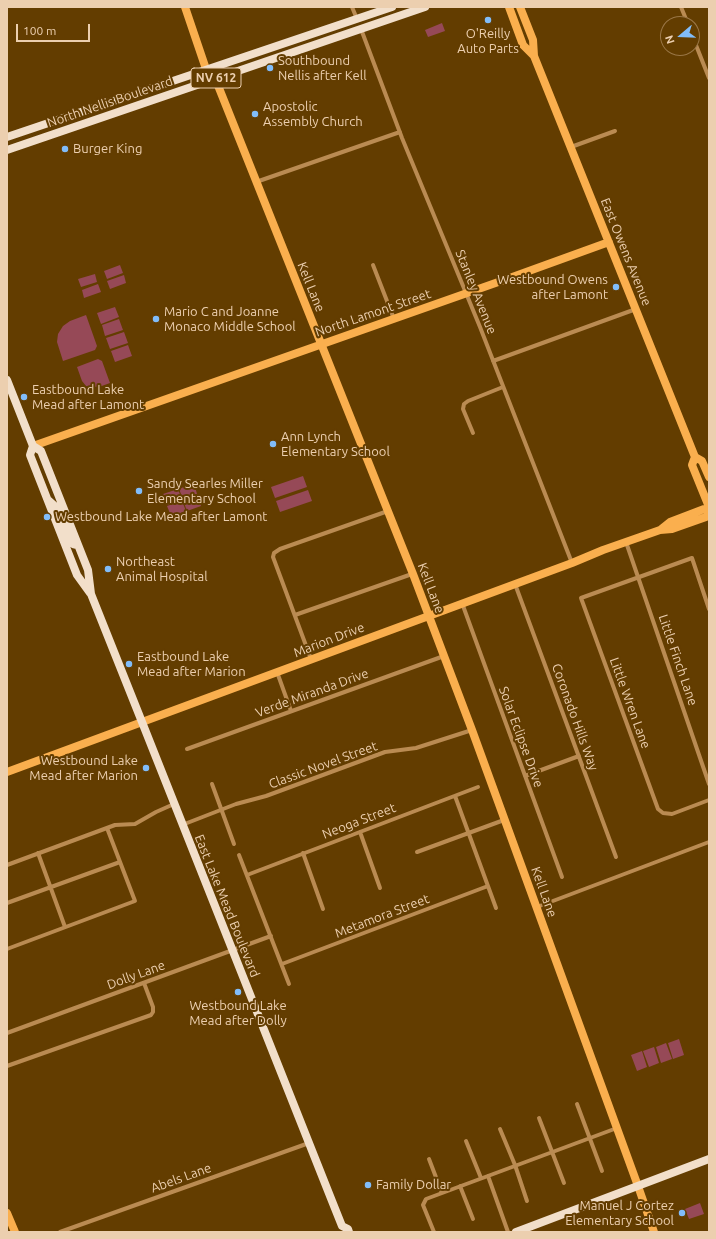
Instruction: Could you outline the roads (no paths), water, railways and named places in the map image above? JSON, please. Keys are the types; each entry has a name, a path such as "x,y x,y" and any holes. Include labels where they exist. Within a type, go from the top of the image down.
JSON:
{"main road":[{"name":"North Nellis Boulevard","path":"7,137 392,7"},
{"name":"North Nellis Boulevard","path":"7,150 425,7"},
{"path":"44,137 44,132 47,130 68,122 83,112"},
{"name":"East Lake Mead Boulevard","path":"7,380 32,446 30,454 46,498 77,575 91,594"},
{"name":"East Lake Mead Boulevard","path":"32,446 41,451 88,570 91,594 309,1143 340,1229 348,1229 349,1232"},
{"path":"46,498 57,508 72,544 78,545"},
{"path":"516,1232 709,1159"}],"street":[{"name":"Kell Lane","path":"185,7 206,69 215,78 413,574 472,730 654,1232"},
{"path":"352,7 357,19"},
{"name":"East Owens Avenue","path":"509,7 523,45 534,56"},
{"name":"East Owens Avenue","path":"520,7 533,40 534,56 695,458 692,465 709,506"},
{"name":"Stanley Avenue","path":"361,29 400,132 493,361 572,563"},
{"path":"700,55 709,78"},
{"path":"570,147 615,131"},
{"path":"256,182 400,132"},
{"name":"North Lamont Street","path":"32,446 466,294 608,242"},
{"path":"373,265 394,319"},
{"path":"493,361 636,309"},
{"path":"473,433 463,409 464,404 503,387"},
{"name":"East Owens Avenue","path":"695,458 702,461 709,477"},
{"name":"Marion Drive","path":"660,530 670,522 704,509 709,511"},
{"path":"311,659 273,558 274,553 280,549 388,511"},
{"name":"Marion Drive","path":"7,772 626,542 660,530 672,529 706,517 709,514"},
{"name":"Little Finch Lane","path":"626,542 709,784"},
{"path":"639,577 692,558 709,609"},
{"path":"295,615 413,574"},
{"name":"Little Wren Lane","path":"639,577 581,598 658,809 663,813 672,814 709,800"},
{"name":"Coronado Hills Way","path":"515,584 616,857"},
{"name":"Solar Eclipse Drive","path":"462,603 562,876"},
{"name":"Verde Miranda Drive","path":"186,749 444,656"},
{"path":"277,672 291,711"},
{"name":"Classic Novel Street","path":"182,825 236,804 266,796 385,752 416,748 472,730"},
{"path":"525,776 579,756"},
{"path":"212,784 234,844"},
{"name":"Neoga Street","path":"246,875 478,788"},
{"path":"455,796 496,908"},
{"path":"7,864 115,825 136,824 156,812 174,804"},
{"path":"417,852 504,820"},
{"path":"7,949 135,901 107,828"},
{"path":"360,832 380,888"},
{"path":"536,907 709,842"},
{"path":"38,853 65,927"},
{"path":"303,853 323,909"},
{"path":"239,855 289,984"},
{"path":"7,903 120,862"},
{"name":"Metamora Street","path":"282,964 488,886"},
{"name":"Dolly Lane","path":"7,1033 271,936"},
{"path":"7,1066 150,1015 153,1012 153,1007 144,983"},
{"path":"577,1104 602,1171"},
{"path":"539,1118 564,1183"},
{"path":"434,1232 424,1205 426,1199 617,1128"},
{"path":"500,1129 515,1165 527,1201"},
{"path":"466,1141 481,1178"},
{"name":"Abels Lane","path":"60,1232 309,1143"},
{"path":"429,1159 442,1193"},
{"path":"488,1176 508,1232"},
{"path":"460,1186 473,1219"},
{"path":"7,1213 14,1232"}],"place":[{"name":"O'Reilly Auto Parts","path":"488,20"},
{"name":"Southbound Nellis after Kell","path":"270,68"},
{"name":"Apostolic Assembly Church","path":"255,114"},
{"name":"Burger King","path":"65,149"},
{"name":"Westbound Owens after Lamont","path":"616,287"},
{"name":"Mario C and Joanne Monaco Middle School","path":"156,319"},
{"name":"Eastbound Lake Mead after Lamont","path":"24,397"},
{"name":"Ann Lynch Elementary School","path":"273,444"},
{"name":"Sandy Searles Miller Elementary School","path":"139,491"},
{"name":"Westbound Lake Mead after Lamont","path":"47,517"},
{"name":"Northeast Animal Hospital","path":"108,569"},
{"name":"Eastbound Lake Mead after Marion","path":"129,664"},
{"name":"Westbound Lake Mead after Marion","path":"146,768"},
{"name":"Westbound Lake Mead after Dolly","path":"238,992"},
{"name":"Family Dollar","path":"368,1185"},
{"name":"Manuel J Cortez Elementary School","path":"682,1213"}]}
